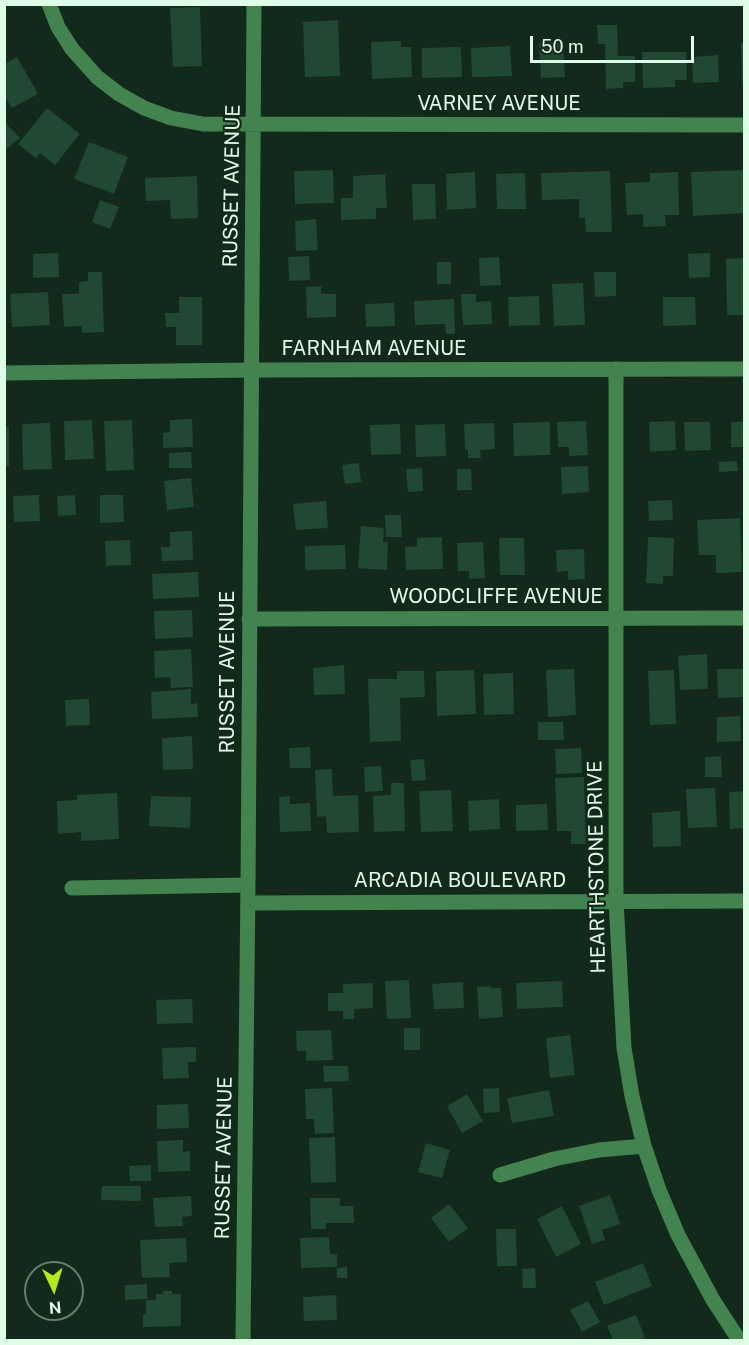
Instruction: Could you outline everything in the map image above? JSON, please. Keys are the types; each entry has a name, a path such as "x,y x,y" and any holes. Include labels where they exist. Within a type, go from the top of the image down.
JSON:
{"street":[{"name":"VARNEY AVENUE","path":"49,4 58,27 72,49 97,77 119,94 144,108 171,118 203,124 744,125"},
{"name":"RUSSET AVENUE","path":"243,1341 254,4"},
{"name":"HEARTHSTONE DRIVE","path":"616,369 616,900 624,1048 644,1146 659,1190 678,1235 713,1300 739,1341"},
{"name":"FARNHAM AVENUE","path":"4,374 251,370 744,369"},
{"name":"WOODCLIFFE AVENUE","path":"249,620 744,618"},
{"path":"72,888 248,885"},
{"name":"ARCADIA BOULEVARD","path":"248,903 744,901"},
{"path":"500,1175 554,1159 599,1150 644,1146"}],"building":[{"path":"200,7 202,66 173,67 170,8"},
{"path":"338,20 340,76 305,77 303,22"},
{"path":"597,25 617,25 618,56 635,56 635,82 623,82 623,88 606,89 605,44 598,44"},
{"path":"401,41 401,47 411,47 412,77 372,79 371,42"},
{"path":"563,42 565,77 541,78 539,43"},
{"path":"741,43 744,43 744,83 742,83"},
{"path":"510,46 512,76 472,77 471,48"},
{"path":"461,47 462,77 422,78 422,48"},
{"path":"642,52 686,52 687,80 675,80 675,87 643,88"},
{"path":"718,55 719,82 693,83 692,57"},
{"path":"17,57 38,94 12,108 4,96 4,64"},
{"path":"47,108 80,134 55,165 40,153 36,158 18,144"},
{"path":"6,123 20,138 4,151 4,124"},
{"path":"89,142 128,157 114,194 74,179"},
{"path":"333,170 334,203 295,204 294,171"},
{"path":"744,170 744,213 693,216 691,172"},
{"path":"610,171 612,232 586,232 585,218 579,218 579,199 542,200 541,173"},
{"path":"475,172 476,208 447,210 446,174"},
{"path":"678,172 679,215 665,215 666,226 643,227 643,214 627,215 625,183 650,182 650,173"},
{"path":"525,173 526,209 497,209 496,174"},
{"path":"385,174 387,208 376,208 376,219 341,220 341,198 353,198 353,176"},
{"path":"197,176 198,218 171,219 170,200 146,201 145,178"},
{"path":"412,184 435,184 436,219 413,220"},
{"path":"100,200 119,207 110,229 92,222"},
{"path":"316,219 318,250 296,251 295,221"},
{"path":"58,253 59,277 33,278 33,254"},
{"path":"710,253 710,277 689,278 688,254"},
{"path":"309,256 310,280 289,281 288,257"},
{"path":"499,257 501,285 480,286 479,258"},
{"path":"744,258 744,315 727,315 726,259"},
{"path":"437,262 451,262 451,284 437,284"},
{"path":"88,272 102,272 104,332 82,333 82,326 64,327 62,294 79,294 79,282 88,281"},
{"path":"594,272 616,272 616,296 595,297"},
{"path":"583,283 585,325 554,326 552,284"},
{"path":"321,286 321,294 336,294 336,317 307,318 306,287"},
{"path":"48,292 50,325 12,327 10,294"},
{"path":"461,294 476,294 476,302 491,301 492,324 463,325"},
{"path":"539,296 540,325 509,326 508,297"},
{"path":"179,297 202,297 202,345 176,345 176,327 166,327 165,313 179,313"},
{"path":"663,297 695,297 696,325 663,326"},
{"path":"454,299 455,334 446,334 445,324 415,325 414,301"},
{"path":"394,303 395,326 366,327 365,304"},
{"path":"192,419 193,447 163,448 163,433 170,432 170,420"},
{"path":"92,420 94,459 65,460 64,421"},
{"path":"132,420 134,470 106,471 104,421"},
{"path":"586,421 588,455 569,456 569,447 558,447 557,422"},
{"path":"675,421 676,450 650,452 649,422"},
{"path":"550,422 550,455 514,456 513,423"},
{"path":"684,422 710,422 711,450 685,451"},
{"path":"731,422 744,422 744,447 731,447"},
{"path":"50,423 52,469 23,470 22,424"},
{"path":"494,423 495,449 480,450 481,458 468,458 468,450 465,450 464,424"},
{"path":"400,424 401,454 371,455 370,425"},
{"path":"445,424 446,456 416,457 415,425"},
{"path":"4,427 9,427 9,466 4,466"},
{"path":"191,452 192,468 169,468 169,453"},
{"path":"737,461 738,471 719,472 719,462"},
{"path":"359,463 361,482 345,484 342,465"},
{"path":"588,466 589,492 562,494 561,467"},
{"path":"422,468 423,491 408,492 406,469"},
{"path":"457,469 471,469 472,490 457,490"},
{"path":"191,478 194,507 167,510 164,481"},
{"path":"39,495 40,521 14,522 13,496"},
{"path":"75,495 76,515 58,516 57,496"},
{"path":"100,495 123,495 124,522 100,523"},
{"path":"672,500 673,520 649,521 648,501"},
{"path":"326,501 328,528 296,530 293,504"},
{"path":"385,515 401,515 402,537 386,537"},
{"path":"740,518 742,572 716,573 716,555 699,555 697,520"},
{"path":"361,526 384,528 383,542 388,542 387,570 358,568"},
{"path":"192,531 193,560 162,561 161,547 170,547 170,532"},
{"path":"442,537 443,569 406,570 405,547 417,546 417,538"},
{"path":"648,537 674,538 673,576 663,576 663,584 646,583"},
{"path":"499,538 524,538 525,575 500,575"},
{"path":"130,540 131,565 106,566 105,541"},
{"path":"483,542 485,578 469,579 469,571 458,571 457,543"},
{"path":"345,545 346,569 305,570 305,546"},
{"path":"584,549 585,579 568,580 568,571 557,572 556,550"},
{"path":"198,572 199,597 153,599 152,574"},
{"path":"192,610 193,637 155,639 154,611"},
{"path":"191,649 193,687 171,688 170,677 155,678 154,651"},
{"path":"707,654 708,689 680,690 678,656"},
{"path":"344,665 345,694 314,695 313,668"},
{"path":"574,669 576,715 548,717 546,670"},
{"path":"717,669 744,669 744,697 718,698"},
{"path":"474,670 476,714 437,716 436,671"},
{"path":"674,670 676,724 650,725 648,671"},
{"path":"397,671 424,671 425,697 400,698 401,741 370,742 368,679 397,679"},
{"path":"513,673 514,714 484,715 483,674"},
{"path":"191,689 191,704 197,703 198,717 152,719 151,692"},
{"path":"89,699 90,725 66,726 65,700"},
{"path":"740,716 741,741 717,742 717,717"},
{"path":"538,722 563,722 564,740 538,740"},
{"path":"192,736 193,769 163,770 162,738"},
{"path":"310,747 311,768 290,768 289,748"},
{"path":"581,748 582,773 556,774 555,749"},
{"path":"721,756 722,777 705,777 705,757"},
{"path":"424,759 426,780 412,781 410,760"},
{"path":"381,766 383,791 365,792 364,767"},
{"path":"332,769 333,796 358,795 359,832 327,833 326,816 317,817 315,770"},
{"path":"584,777 586,844 571,844 571,831 557,831 555,778"},
{"path":"391,783 404,783 405,831 374,832 373,796 391,795"},
{"path":"715,788 717,827 688,828 686,789"},
{"path":"451,790 453,831 421,832 419,791"},
{"path":"744,791 744,828 730,829 729,792"},
{"path":"117,793 119,839 81,841 81,832 58,834 57,801 77,800 77,795"},
{"path":"151,796 191,797 190,828 149,826"},
{"path":"290,796 290,804 310,803 311,831 280,832 279,797"},
{"path":"499,799 500,829 469,831 468,801"},
{"path":"547,804 548,830 516,831 516,805"},
{"path":"680,811 681,846 653,847 652,813"},
{"path":"409,980 411,1018 387,1019 385,981"},
{"path":"562,981 563,1007 517,1009 516,983"},
{"path":"463,982 464,1008 434,1009 432,984"},
{"path":"373,983 373,1008 354,1009 354,1019 343,1019 343,1011 328,1011 328,993 343,993 343,984"},
{"path":"491,986 491,988 501,988 503,1017 479,1019 477,987"},
{"path":"192,999 193,1023 157,1024 156,1000"},
{"path":"404,1028 420,1028 420,1050 404,1050"},
{"path":"331,1030 333,1060 306,1061 306,1051 297,1051 296,1031"},
{"path":"570,1035 575,1075 550,1078 546,1038"},
{"path":"196,1047 196,1062 188,1062 189,1078 163,1079 162,1048"},
{"path":"323,1066 348,1066 349,1081 324,1082"},
{"path":"332,1088 334,1133 315,1134 314,1119 306,1119 305,1089"},
{"path":"499,1088 500,1112 484,1113 483,1089"},
{"path":"549,1090 554,1116 512,1123 507,1098"},
{"path":"467,1094 483,1121 462,1133 447,1106"},
{"path":"188,1104 189,1128 157,1129 157,1105"},
{"path":"335,1137 336,1182 311,1183 309,1138"},
{"path":"183,1140 183,1152 190,1151 190,1171 158,1172 157,1141"},
{"path":"426,1143 450,1150 442,1178 418,1172"},
{"path":"151,1165 151,1181 130,1181 129,1166"},
{"path":"102,1186 141,1186 141,1201 101,1200"},
{"path":"610,1195 620,1224 602,1230 605,1240 592,1244 579,1206"},
{"path":"191,1196 192,1216 182,1217 183,1226 155,1227 153,1198"},
{"path":"310,1198 340,1198 340,1206 353,1206 354,1223 326,1223 326,1229 311,1229"},
{"path":"449,1204 468,1228 449,1242 431,1218"},
{"path":"562,1206 581,1244 556,1257 537,1219"},
{"path":"496,1229 516,1229 517,1266 497,1266"},
{"path":"329,1237 330,1254 337,1254 337,1267 301,1268 300,1238"},
{"path":"186,1238 187,1262 169,1263 170,1277 142,1278 140,1240"},
{"path":"643,1263 652,1286 604,1305 595,1282"},
{"path":"347,1267 347,1278 337,1278 337,1268"},
{"path":"535,1268 536,1288 523,1288 522,1269"},
{"path":"147,1284 147,1299 125,1300 125,1285"},
{"path":"163,1291 181,1294 181,1326 143,1327 146,1300 156,1300 156,1294 163,1294"},
{"path":"336,1295 337,1320 304,1321 303,1297"},
{"path":"588,1301 600,1322 582,1332 570,1310"},
{"path":"636,1315 645,1338 613,1340 607,1326"}]}
